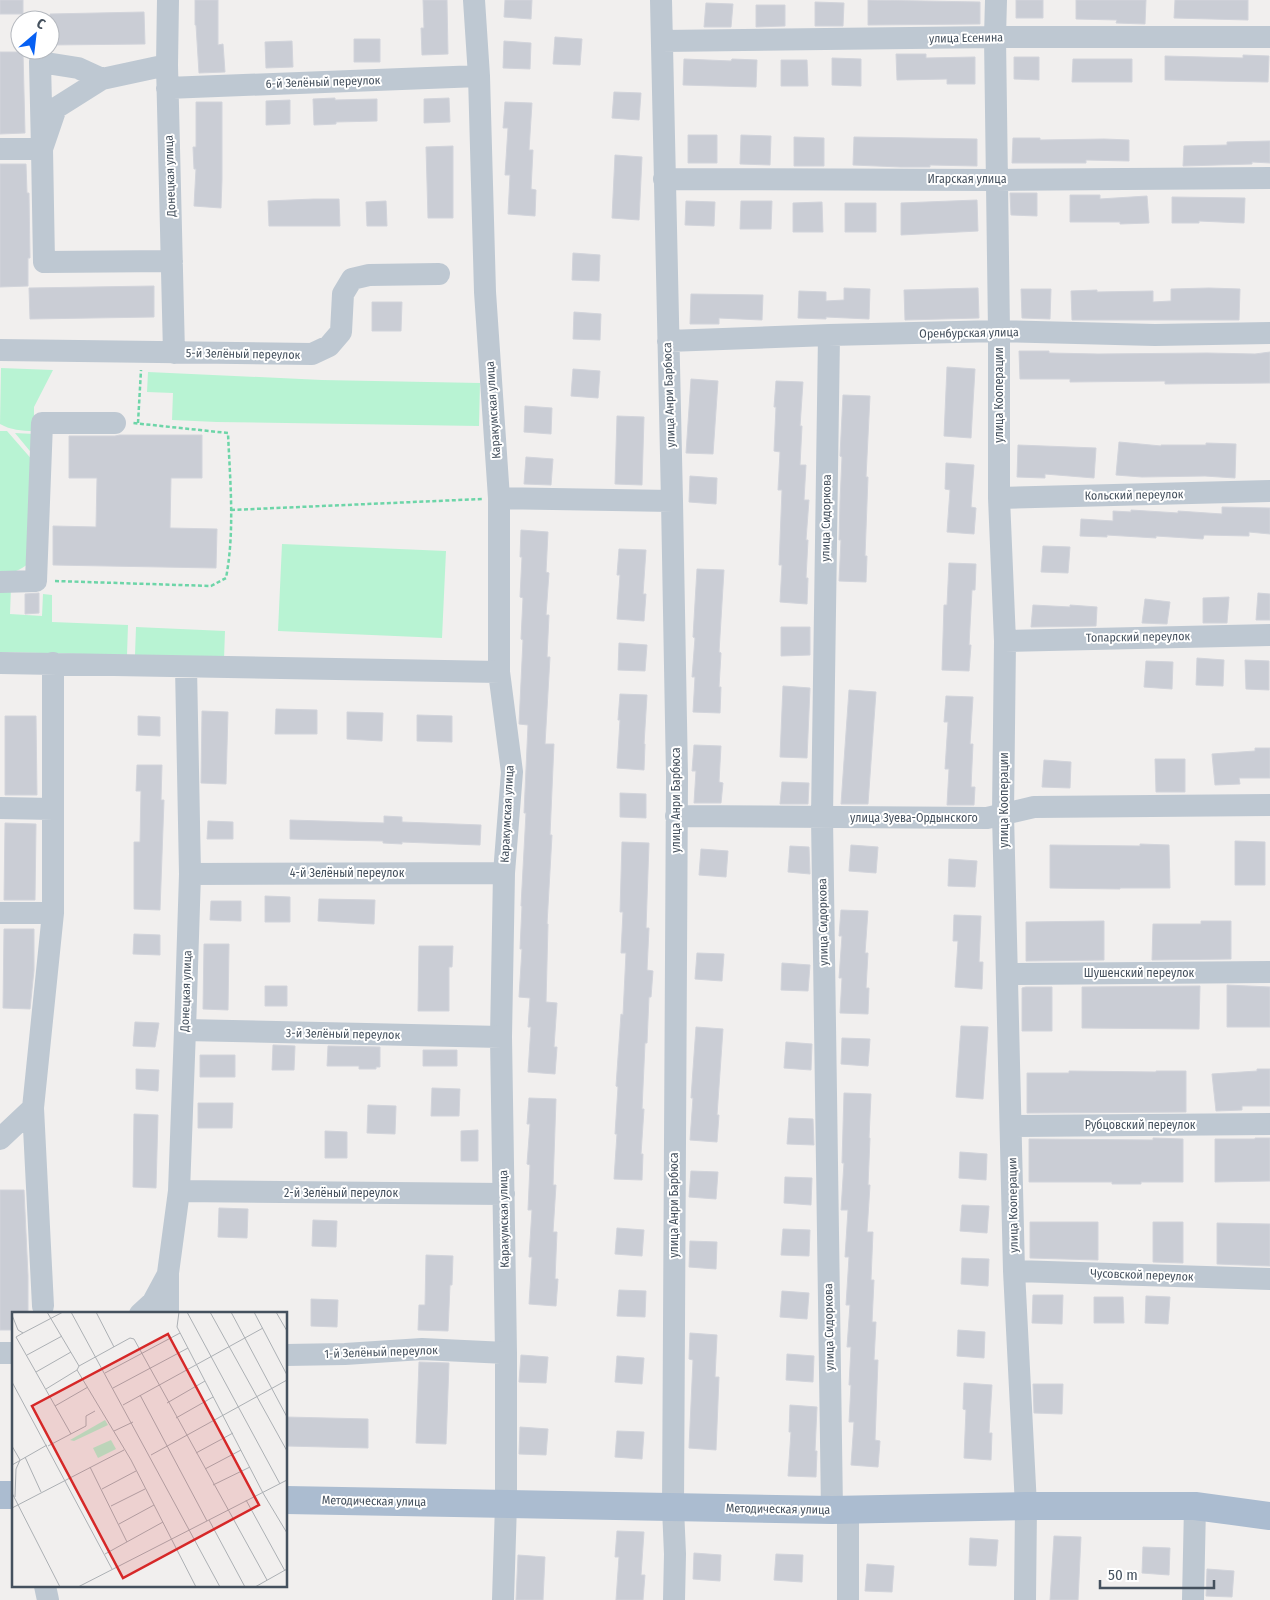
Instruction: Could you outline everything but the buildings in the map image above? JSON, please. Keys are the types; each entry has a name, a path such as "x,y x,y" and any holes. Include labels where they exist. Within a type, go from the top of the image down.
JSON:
{"main road":[{"name":"Методическая улица","path":"288,1500 840,1510 1026,1506 1195,1506 1270,1516"}],"street":[{"name":"Донецкая улица","path":"168,0 166,65 174,353"},
{"name":"Каракумская улица","path":"474,0 479,76 485,292 499,498 499,672 512,772 504,873 502,1037 506,1353 506,1504 503,1600"},
{"name":"улица Анри Барбюса","path":"661,0 677,776 674,1600"},
{"name":"улица Кооперации","path":"996,0 994,37 999,331 999,498 1005,641 1003,814 1014,1271 1026,1506 1025,1600"},
{"name":"улица Есенина","path":"662,41 994,37 1270,37"},
{"path":"102,79 78,68 40,62 44,262 172,261"},
{"path":"42,148 56,108 102,79 166,65"},
{"name":"6-й Зелёный переулок","path":"168,88 479,76"},
{"path":"0,149 42,148"},
{"name":"Игарская улица","path":"664,179 996,180 1270,178"},
{"name":"5-й Зелёный переулок","path":"174,353 312,354 329,346 341,332 343,294 352,279 370,275 439,274"},
{"name":"Оренбурская улица","path":"668,341 999,331 1155,336 1270,333"},
{"name":"улица Сидоркова","path":"829,335 822,817 840,1510 848,1600"},
{"path":"0,350 174,353"},
{"path":"0,582 36,581 42,423 115,423"},
{"name":"Кольский переулок","path":"999,498 1270,491"},
{"path":"499,498 672,500"},
{"name":"Топарский переулок","path":"1005,641 1270,635"},
{"path":"0,663 499,672"},
{"path":"43,1306 33,1108 53,913 53,663"},
{"name":"Донецкая улица","path":"168,1312 168,1273 179,1191 190,874 186,667"},
{"name":"улица Зуева-Ордынского","path":"676,816 987,818 1034,807 1270,805"},
{"path":"0,808 53,809"},
{"name":"4-й Зелёный переулок","path":"190,874 504,873"},
{"path":"0,913 53,913"},
{"name":"Шушенский переулок","path":"1008,974 1270,972"},
{"name":"3-й Зелёный переулок","path":"185,1030 502,1037"},
{"path":"0,1139 33,1108"},
{"name":"Рубцовский переулок","path":"1011,1126 1270,1124"},
{"name":"2-й Зелёный переулок","path":"179,1191 504,1194"},
{"name":"Чусовской переулок","path":"1014,1271 1270,1279"},
{"path":"142,1312 153,1302 168,1273"},
{"name":"1-й Зелёный переулок","path":"288,1355 345,1354 422,1349 506,1353"},
{"path":"1193,1600 1195,1506"}],"path":[{"path":"138,423 142,352"},
{"path":"36,581 211,586 226,578 230,557 231,510 228,433 138,423 115,423"},
{"path":"231,510 499,498"}],"green space":[{"path":"1,368 53,370 34,407 34,431 16,430 0,424"},
{"path":"148,372 322,380 480,383 479,426 172,420 173,393 147,392"},
{"path":"0,431 7,431 34,462 32,561 21,569 9,573 0,572"},
{"path":"15,433 34,434 34,456"},
{"path":"282,544 446,551 442,638 278,631"},
{"path":"0,587 11,587 10,614 42,616 43,594 52,595 52,622 128,625 127,655 0,652"},
{"path":"136,627 225,631 224,659 135,655"}]}
